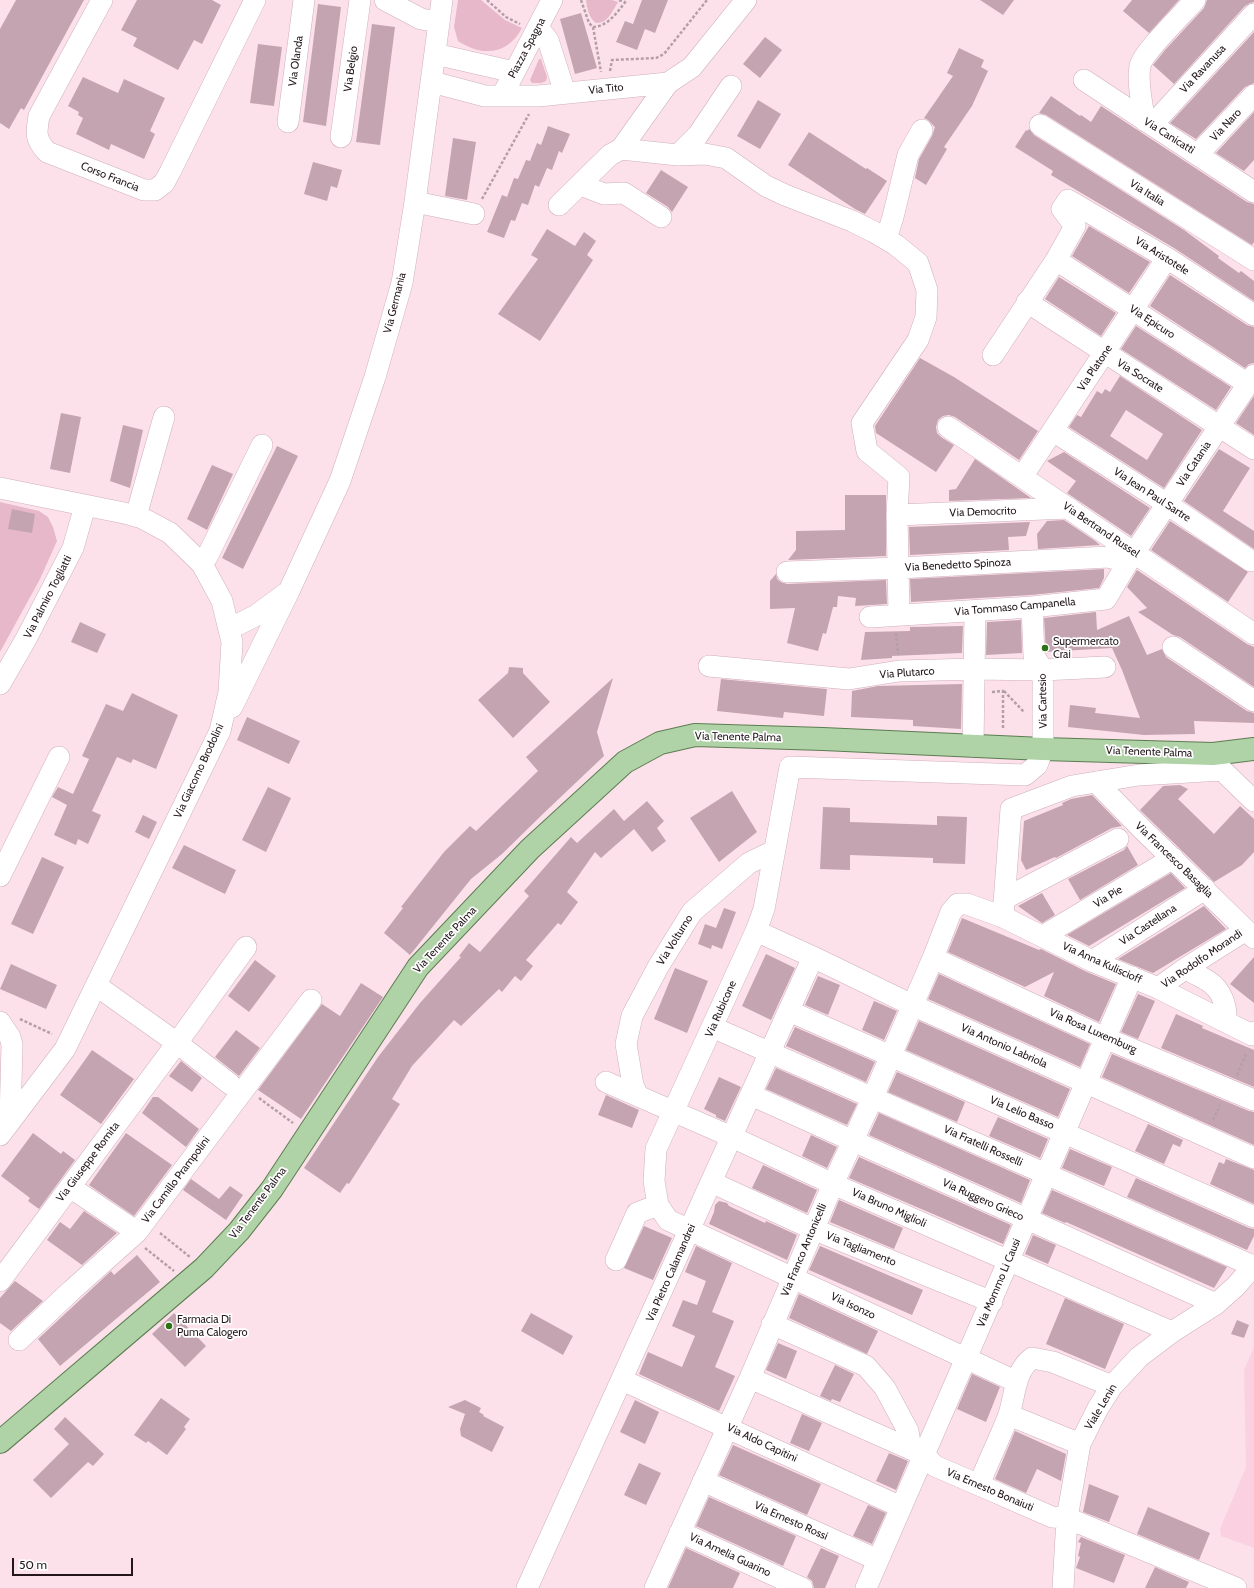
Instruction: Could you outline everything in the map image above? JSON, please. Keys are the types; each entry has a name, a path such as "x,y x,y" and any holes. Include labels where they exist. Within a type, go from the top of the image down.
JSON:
{"main road":[{"name":"Via Tenente Palma","path":"0,1442 196,1274 239,1231 272,1189 418,967 530,849 625,762 660,743 696,735 1043,749 1218,762 1254,749"}],"street":[{"name":"Corso Francia","path":"102,0 39,116 36,131 39,144 47,152 144,190 155,190 164,183 170,172 255,0"},
{"name":"Via Olanda","path":"288,122 304,0"},
{"name":"Via Belgio","path":"341,137 360,0"},
{"path":"385,0 421,19 439,22"},
{"name":"Via Germania","path":"220,731 289,591 340,481 375,377 402,283 432,82 442,0"},
{"name":"Piazza Spagna","path":"502,96 514,72 530,26 552,0"},
{"name":"Via Tito","path":"432,82 485,96 538,96 668,83 692,66 746,0"},
{"path":"1148,123 1140,97 1140,66 1147,53 1195,0"},
{"name":"Via Ravanusa","path":"1148,123 1254,14"},
{"path":"530,26 548,40 565,93"},
{"path":"435,54 514,72"},
{"name":"Via Canicattì","path":"1084,80 1148,123 1251,185"},
{"path":"559,205 610,155 621,149 668,83"},
{"path":"678,155 698,135 731,86"},
{"name":"Via Naro","path":"1198,154 1254,95"},
{"name":"Via Italia","path":"1040,125 1254,260"},
{"path":"886,239 894,217 908,155 922,130"},
{"path":"621,149 678,155 705,154 726,158 766,186 852,221 886,239 918,263 927,290 926,317 918,340 862,423 867,451 899,477 897,515 899,568 898,622"},
{"path":"586,179 586,187 604,194 624,193 661,217"},
{"name":"Via Aristotele","path":"1056,260 1075,226 1062,209 1068,200 1167,258 1254,315"},
{"path":"415,202 474,214"},
{"name":"Via Platone","path":"1022,477 1167,258"},
{"path":"993,355 1056,260"},
{"name":"Via Epicuro","path":"1056,260 1133,310 1251,379"},
{"name":"Via Socrate","path":"1027,302 1254,449"},
{"name":"Via Catania","path":"1131,557 1251,379"},
{"path":"136,516 164,417"},
{"name":"Via Bertrand Russel","path":"948,427 1069,508 1131,557 1254,634"},
{"name":"Via Jean Paul Sartre","path":"1053,431 1167,504 1251,561"},
{"path":"202,564 207,557 262,445"},
{"name":"Via Giacomo Brodolini","path":"0,488 136,516 170,533 202,564 222,601 230,636 229,692 220,731 65,1049 5,1128"},
{"name":"Via Palmiro Togliatti","path":"0,684 26,639 73,548 85,506"},
{"name":"Via Democrito","path":"897,515 1069,508"},
{"name":"Via Benedetto Spinoza","path":"787,572 1131,557"},
{"name":"Via Tommaso Campanella","path":"870,617 898,622 975,611 1032,607 1106,599 1131,557"},
{"path":"258,654 230,636 289,591"},
{"name":"Via Cartesio","path":"1032,607 1034,656 1043,670 1043,749"},
{"path":"973,746 975,611"},
{"path":"1173,647 1254,701"},
{"name":"Via Plutarco","path":"709,666 848,679 898,671 974,679 1043,670 1105,667"},
{"name":"Via Rubicone","path":"658,1206 654,1181 656,1149 756,931 764,909 790,768 1024,774 1037,765 1043,749"},
{"path":"0,876 59,757"},
{"path":"1004,908 1011,809 1072,786 1218,762 1254,801"},
{"name":"Via Francesco Basaglia","path":"1096,782 1140,828 1173,858 1250,934"},
{"path":"1004,908 1118,839"},
{"name":"Via Volturno","path":"638,1096 633,1084 626,1044 632,1016 658,967 692,912 749,864 774,851"},
{"name":"Via Pie","path":"1043,936 1173,858"},
{"name":"Via Castellana","path":"1092,961 1205,889"},
{"name":"Via Anna Kuliscioff","path":"951,912 958,904 1004,908 1043,936 1092,961 1158,988 1226,1022 1253,1033"},
{"name":"Via Franco Antonicelli","path":"655,1588 750,1378 792,1277 873,1097 933,958 951,912"},
{"name":"Via Antonio Labriola","path":"756,931 912,1005 1254,1158"},
{"name":"Via Rodolfo Morandi","path":"1158,988 1186,968 1250,934"},
{"name":"Via Giuseppe Romita","path":"0,1281 177,1043 246,946"},
{"name":"Via Pietro Calamandrei","path":"527,1588 813,957"},
{"name":"Via Rosa Luxemburg","path":"933,958 1105,1038 1254,1100"},
{"path":"1186,968 1192,973 1209,981 1216,988 1225,1004 1227,1013 1226,1022"},
{"name":"Via Mommo Li Causi","path":"866,1588 901,1507 917,1452 966,1360 1132,977"},
{"path":"96,986 238,1086"},
{"name":"Via Camillo Prampolini","path":"19,1340 138,1230 238,1086 311,1000"},
{"name":"Via Lelio Basso","path":"789,1011 1254,1217"},
{"path":"5,1128 12,1044 7,1019"},
{"name":"Via Fratelli Rosselli","path":"712,1027 1254,1265"},
{"name":"Via Bruno Miglioli","path":"606,1082 732,1137 833,1184 1172,1332"},
{"name":"Via Ruggero Grieco","path":"751,1095 1026,1220 1216,1304"},
{"name":"Via Tagliamento","path":"711,1182 813,1229 992,1302"},
{"path":"70,1187 138,1230"},
{"path":"616,1260 637,1213 658,1206 668,1220 690,1230"},
{"name":"Via Isonzo","path":"690,1230 966,1360 1017,1382"},
{"name":"Viale Lenin","path":"1069,1586 1067,1518 1080,1444 1098,1408 1112,1386 1139,1357 1172,1332 1216,1304 1236,1286 1254,1265"},
{"path":"772,1324 866,1366 885,1388 908,1431 917,1452"},
{"path":"979,1485 1009,1415 1017,1382 1024,1364 1032,1358 1053,1362 1112,1386"},
{"name":"Via Ernesto Bonaiuti","path":"750,1378 917,1452 935,1466 1052,1517 1067,1518 1236,1588"},
{"name":"Via Aldo Capitini","path":"622,1380 901,1507"},
{"path":"1009,1415 1080,1444"},
{"name":"Via Ernesto Rossi","path":"703,1481 878,1560"},
{"name":"Via Amelia Guarino","path":"680,1532 802,1588"}],"path":[{"path":"487,0 506,17 530,26"},
{"path":"581,0 589,23 593,27 601,74 607,74 611,70 612,60 656,58 664,54 707,0"},
{"path":"619,0 626,1"},
{"path":"593,27 602,27 612,18 626,1"},
{"path":"474,214 538,96"},
{"path":"898,622 898,671"},
{"path":"974,679 985,692 1004,691 1030,718 1043,720"},
{"path":"1003,747 1004,691"},
{"path":"7,1019 68,1043"},
{"path":"238,1086 292,1122"},
{"path":"138,1230 196,1274"},
{"path":"138,1230 196,1274"}],"shaded area":[{"path":"458,0 481,0 505,20 522,28 509,44 502,48 494,51 476,50 458,41 454,27"},
{"path":"586,0 612,0 618,2 607,19 600,23 596,23 590,16"},
{"path":"539,59 541,59 547,77 546,81 541,83 532,83 530,80"},
{"path":"0,502 39,511 48,517 57,541 40,579 0,652"},
{"path":"1254,1347 1254,1548 1221,1536 1220,1529 1246,1467 1244,1370"}],"building":[{"path":"16,0 84,0 24,110 21,108 9,129 0,123 0,29"},
{"path":"137,0 212,0 221,5 202,44 194,40 178,70 133,46 137,38 121,30"},
{"path":"642,0 668,0 655,33 645,29 637,50 616,42 625,21 633,24"},
{"path":"980,0 1014,0 1003,15"},
{"path":"1132,0 1179,0 1149,33 1123,11"},
{"path":"1207,0 1254,0 1254,2 1245,6 1174,84 1153,65 1204,8"},
{"path":"318,4 341,7 326,126 303,122"},
{"path":"581,13 597,68 575,74 560,19"},
{"path":"372,24 395,27 380,145 356,142"},
{"path":"1254,32 1254,83 1245,87 1196,139 1170,123"},
{"path":"765,37 782,50 760,78 743,64"},
{"path":"258,44 282,47 274,106 250,103"},
{"path":"959,48 984,60 981,67 988,71 972,106 944,147 947,149 926,185 915,178 919,159 932,136 935,127 924,118 953,76 947,73"},
{"path":"83,77 118,93 124,79 165,98 150,131 155,134 144,159 111,144 109,150 76,134 83,118 78,115 79,112 68,106"},
{"path":"1051,96 1091,122 1101,106 1247,202 1254,204 1254,242 1252,245 1046,115 1039,113"},
{"path":"758,100 781,114 760,149 737,136"},
{"path":"1254,112 1254,160 1244,171 1216,153"},
{"path":"548,126 570,134 562,153 559,151 552,170 547,168 539,187 535,185 528,205 522,203 515,221 511,220 504,238 487,232 502,195 507,197 514,178 518,179 526,160 530,161 537,143 541,145"},
{"path":"1029,129 1034,135 1184,230 1239,273 1241,271 1254,281 1254,301 1174,248 1051,175 1053,171 1015,147 1026,130 1027,131"},
{"path":"809,132 887,181 865,214 788,165"},
{"path":"453,138 476,142 467,200 445,196"},
{"path":"313,162 342,170 337,188 331,186 327,201 304,194"},
{"path":"661,170 688,187 672,212 668,207 646,193"},
{"path":"1089,226 1150,262 1129,293 1072,256"},
{"path":"547,229 575,246 584,232 596,241 587,255 593,260 540,341 498,314 538,259 531,255"},
{"path":"1170,275 1247,325 1254,327 1254,363 1249,364 1245,368 1150,306"},
{"path":"1059,277 1116,313 1101,336 1045,299"},
{"path":"1136,326 1231,387 1216,410 1121,349"},
{"path":"920,358 954,377 1038,431 1019,460 955,417 949,415 943,416 938,420 936,427 937,433 954,445 936,472 876,433 875,426"},
{"path":"1120,376 1202,430 1164,488 1069,427 1077,415 1081,417 1097,391 1102,394 1105,389 1110,392","holes":["1126,410 1163,434 1147,460 1110,436"]},
{"path":"1254,396 1254,435 1236,423"},
{"path":"61,413 81,417 70,473 50,469"},
{"path":"123,425 143,430 130,488 110,481"},
{"path":"277,446 298,456 243,569 222,558"},
{"path":"1219,449 1250,468 1223,511 1254,531 1254,549 1184,501"},
{"path":"1064,452 1150,508 1131,536 1067,493 1076,481 1047,461"},
{"path":"975,459 1031,498 949,501 949,490 956,489"},
{"path":"212,465 233,474 207,530 187,519"},
{"path":"845,495 886,495 886,556 788,560 796,550 796,531 845,530"},
{"path":"12,509 35,514 32,533 8,529"},
{"path":"1064,520 1100,545 1038,549 1037,534 1047,521"},
{"path":"1170,521 1248,572 1228,602 1151,550"},
{"path":"1030,522 1026,536 1008,537 1009,550 910,555 909,527"},
{"path":"1104,569 1104,578 1099,588 1031,595 911,602 910,579"},
{"path":"1137,570 1247,644 1254,647 1254,687 1180,637 1173,635 1138,612 1147,608 1127,587"},
{"path":"776,574 777,579 787,584 886,580 887,604 855,606 856,598 838,596 837,607 833,607 826,634 823,633 818,651 787,643 795,608 770,609 770,581"},
{"path":"1096,612 1097,630 1129,616 1147,655 1162,649 1166,657 1247,711 1254,713 1254,723 1194,721 1195,734 1144,735 1068,727 1070,705 1096,708 1095,713 1140,718 1112,648 1046,652 1044,618"},
{"path":"1021,620 1022,653 986,655 987,622"},
{"path":"80,622 106,634 97,653 71,642"},
{"path":"963,626 962,653 892,656 892,658 861,660 865,632 910,631 910,627"},
{"path":"509,667 523,668 523,673 550,702 513,738 478,700 508,673"},
{"path":"613,678 597,732 604,756 502,854 471,879 410,955 384,933 403,908 401,907 444,852 470,826 476,831 538,771 526,757"},
{"path":"721,679 827,689 824,716 784,712 783,718 717,711"},
{"path":"962,684 961,729 913,726 913,720 851,717 852,691 878,686"},
{"path":"132,693 178,715 156,769 133,759 131,763 117,757 92,811 101,815 88,844 78,839 76,845 54,835 67,805 52,797 58,787 73,794 89,759 82,756 106,704 123,711"},
{"path":"247,717 300,741 289,764 237,740"},
{"path":"1180,785 1188,789 1178,799 1214,834 1240,806 1254,819 1254,852 1242,865 1214,882 1140,810 1163,786"},
{"path":"268,787 291,798 266,852 242,840"},
{"path":"732,791 757,832 719,862 690,818"},
{"path":"1092,795 1122,826 1112,828 1056,858 1055,857 1026,870 1021,860 1024,821 1063,805 1062,803 1071,799"},
{"path":"647,801 664,821 657,828 666,841 652,852 634,829 601,858 595,852 567,892 578,902 561,925 558,923 526,960 533,966 521,981 515,976 502,992 499,989 461,1026 454,1020 412,1066 392,1099 400,1104 349,1184 347,1183 340,1193 304,1168 378,1057 420,1003 461,957 459,956 469,943 480,952 529,896 524,891 571,837 577,843 614,809 624,821"},
{"path":"823,807 850,808 850,822 937,825 937,816 967,817 965,864 933,863 933,858 850,855 850,870 820,869"},
{"path":"143,815 157,822 149,839 135,832"},
{"path":"184,845 236,870 225,894 172,868"},
{"path":"1127,846 1138,865 1080,900 1068,879 1124,850"},
{"path":"42,857 64,867 33,934 11,924"},
{"path":"1171,873 1185,888 1089,946 1067,935"},
{"path":"1042,893 1055,915 1042,923 1018,906"},
{"path":"1204,906 1226,929 1153,973 1118,959"},
{"path":"724,908 736,912 722,949 712,945 711,949 698,944 705,924 716,928"},
{"path":"962,918 1039,950 1041,949 1087,972 1116,984 1099,1022 1044,996 1054,972 1025,987 948,952"},
{"path":"766,954 795,968 771,1020 742,1006"},
{"path":"1254,957 1254,1003 1230,984"},
{"path":"255,960 276,976 249,1012 228,996"},
{"path":"11,964 57,985 46,1009 0,989"},
{"path":"675,968 708,981 687,1033 654,1019"},
{"path":"939,974 1090,1044 1080,1067 928,999"},
{"path":"818,976 840,985 828,1015 805,1005"},
{"path":"361,983 383,997 301,1119 258,1090 322,1004 340,1016"},
{"path":"1138,994 1155,1001 1138,1039 1121,1032"},
{"path":"874,1001 897,1011 884,1040 862,1030"},
{"path":"1176,1014 1203,1026 1202,1028 1254,1050 1254,1087 1161,1048"},
{"path":"919,1021 1070,1089 1058,1117 906,1050"},
{"path":"795,1027 875,1062 866,1082 786,1046"},
{"path":"236,1030 260,1048 239,1076 215,1057"},
{"path":"92,1050 134,1079 101,1124 60,1095"},
{"path":"1112,1054 1254,1112 1254,1145 1102,1077"},
{"path":"181,1061 202,1078 192,1092 169,1076"},
{"path":"776,1068 857,1104 847,1125 766,1089"},
{"path":"897,1072 965,1102 957,1122 888,1092"},
{"path":"719,1077 741,1087 725,1121 704,1109"},
{"path":"606,1095 639,1110 632,1128 598,1115"},
{"path":"153,1097 158,1097 199,1129 186,1147 142,1113"},
{"path":"879,1113 1030,1180 1021,1203 869,1135"},
{"path":"998,1117 1048,1139 1040,1158 989,1136"},
{"path":"1148,1124 1183,1140 1180,1147 1173,1144 1164,1164 1135,1151"},
{"path":"33,1133 61,1154 63,1151 75,1160 39,1209 28,1201 30,1198 1,1176"},
{"path":"126,1133 172,1165 134,1216 89,1185"},
{"path":"811,1135 837,1147 827,1168 802,1156"},
{"path":"1070,1149 1112,1167 1104,1186 1062,1168"},
{"path":"859,1157 1011,1225 1003,1244 849,1178"},
{"path":"1226,1159 1254,1170 1254,1204 1210,1184 1219,1162 1224,1164"},
{"path":"763,1165 817,1190 807,1213 752,1188"},
{"path":"1136,1178 1254,1229 1254,1236 1247,1250 1127,1197"},
{"path":"191,1179 219,1199 230,1186 243,1195 226,1220 183,1190"},
{"path":"1052,1190 1227,1267 1214,1288 1066,1222 1065,1223 1042,1213"},
{"path":"839,1200 903,1228 894,1249 830,1222"},
{"path":"719,1201 727,1203 729,1206 765,1223 766,1221 797,1235 787,1260 709,1224 715,1205"},
{"path":"84,1211 117,1233 82,1265 47,1240 60,1222 70,1229"},
{"path":"644,1226 672,1238 653,1280 624,1268"},
{"path":"1033,1235 1056,1245 1048,1264 1025,1254"},
{"path":"696,1246 732,1263 712,1312 734,1321 715,1367 735,1376 719,1411 639,1374 648,1352 682,1367 695,1336 672,1326 683,1300 697,1305 706,1281 685,1272"},
{"path":"820,1246 923,1290 912,1315 809,1270"},
{"path":"137,1255 160,1282 60,1366 38,1339 111,1271 114,1275"},
{"path":"15,1281 43,1301 11,1331 0,1323 0,1298"},
{"path":"799,1294 878,1331 867,1354 789,1318"},
{"path":"1065,1298 1124,1324 1105,1369 1046,1344"},
{"path":"174,1313 206,1346 185,1367 152,1334"},
{"path":"531,1313 573,1336 563,1355 521,1331"},
{"path":"1237,1320 1249,1325 1244,1338 1231,1334"},
{"path":"778,1343 797,1351 786,1379 766,1370"},
{"path":"835,1365 854,1374 840,1402 832,1399 831,1401 820,1396"},
{"path":"972,1374 1000,1387 986,1422 957,1409"},
{"path":"161,1398 190,1419 184,1427 186,1429 167,1455 148,1441 146,1443 134,1435"},
{"path":"465,1400 481,1408 479,1412 484,1415 483,1416 504,1427 492,1452 461,1436 460,1429 465,1414 448,1407"},
{"path":"635,1400 659,1412 645,1444 620,1432"},
{"path":"802,1414 822,1423 809,1451 790,1443"},
{"path":"65,1417 104,1454 93,1466 88,1462 51,1498 33,1480 69,1444 54,1429"},
{"path":"1015,1431 1066,1454 1061,1481 1037,1469 1026,1493 995,1479"},
{"path":"733,1445 821,1484 807,1515 719,1475"},
{"path":"889,1453 908,1461 896,1490 876,1481"},
{"path":"639,1463 661,1473 646,1505 624,1495"},
{"path":"1089,1484 1119,1496 1109,1522 1083,1512"},
{"path":"709,1497 796,1536 783,1566 696,1526"},
{"path":"868,1505 886,1513 872,1544 853,1536"},
{"path":"1148,1507 1210,1533 1199,1560 1137,1534"},
{"path":"1081,1537 1125,1555 1114,1583 1076,1568 1080,1557 1078,1556 1081,1543 1078,1542"},
{"path":"686,1548 740,1573 733,1588 668,1588"},
{"path":"821,1548 839,1556 825,1588 814,1588 812,1581 807,1577"},
{"path":"1155,1567 1189,1582 1186,1588 1145,1588"}],"place":[{"name":"Supermercato Crai","path":"1045,648"},
{"name":"Farmacia Di Puma Calogero","path":"169,1326"}]}
